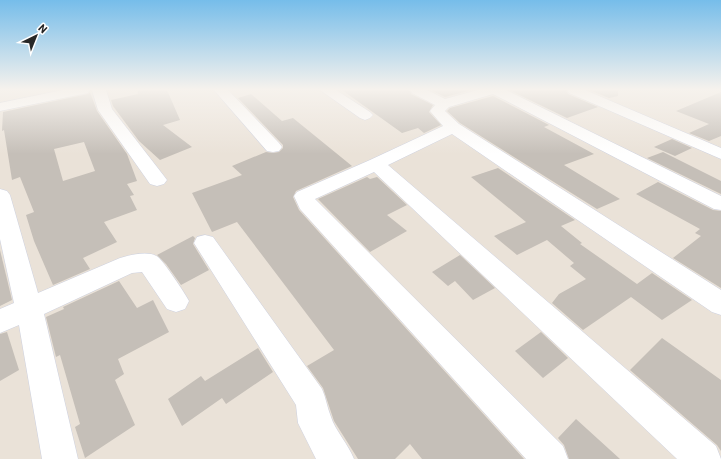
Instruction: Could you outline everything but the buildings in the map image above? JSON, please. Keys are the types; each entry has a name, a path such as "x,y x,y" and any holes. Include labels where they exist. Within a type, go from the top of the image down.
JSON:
{"street":[{"path":"106,111 157,180"},
{"path":"241,111 273,146"},
{"path":"360,111 365,115"},
{"path":"437,111 453,128 721,304"},
{"path":"537,111 721,204"},
{"path":"623,111 721,154"},
{"path":"453,128 304,196 307,204 550,459"},
{"path":"376,164 703,459"},
{"path":"0,195 29,308 60,459"},
{"path":"205,243 311,400 315,423 336,459"},
{"path":"0,321 129,264 149,263 176,301"}]}
